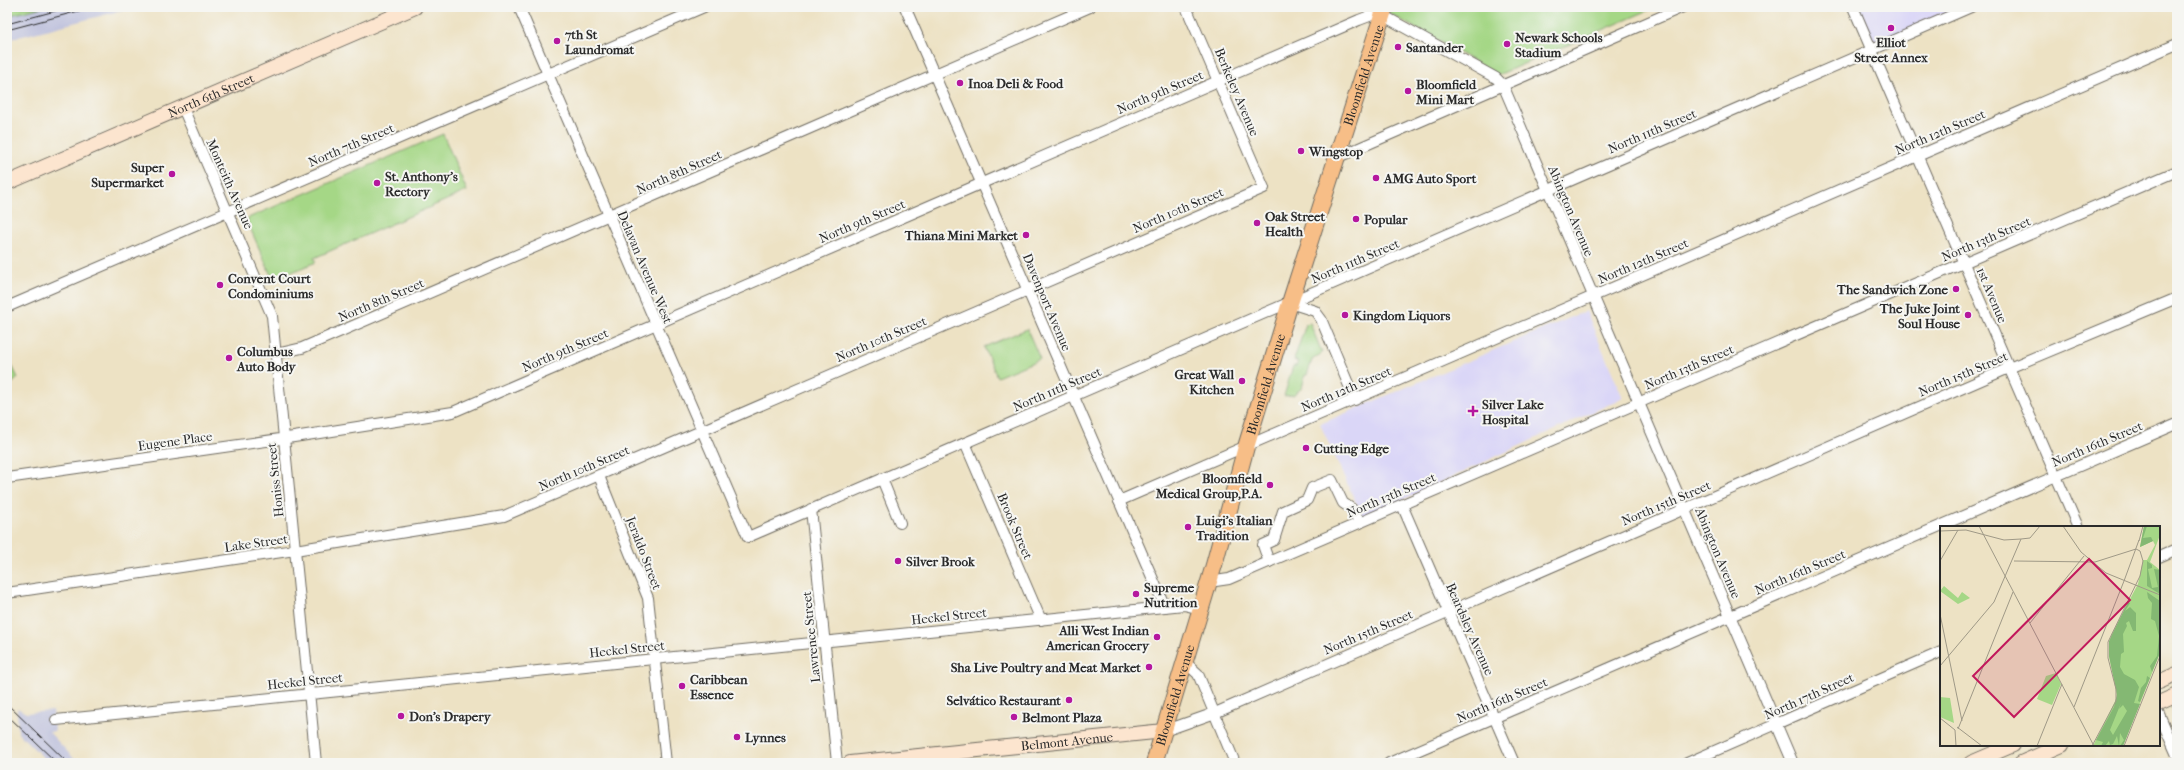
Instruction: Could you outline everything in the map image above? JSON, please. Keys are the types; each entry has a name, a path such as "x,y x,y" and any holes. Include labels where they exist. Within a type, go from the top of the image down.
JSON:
{"main road":[{"name":"Bloomfield Avenue","path":"1154,763 1209,582 1246,446 1336,158 1384,11"}],"street":[{"name":"North 6th Street","path":"7,183 415,7"},
{"name":"Delavan Avenue West","path":"519,7 748,537"},
{"name":"North 7th Street","path":"7,307 704,7"},
{"name":"Davenport Avenue","path":"905,7 1165,607"},
{"name":"North 8th Street","path":"276,354 302,348 1090,7"},
{"name":"Berkeley Avenue","path":"1186,7 1264,188"},
{"path":"1336,158 1683,7"},
{"name":"1st Avenue","path":"1853,7 2078,526"},
{"name":"North 11th Street","path":"748,537 1971,7"},
{"name":"North 9th Street","path":"346,430 453,412 1366,17 1384,11"},
{"name":"Abington Avenue","path":"1384,11 1493,76 1503,86 1793,763"},
{"name":"North 12th Street","path":"1119,501 2177,44"},
{"name":"Monteith Avenue","path":"183,108 253,270"},
{"name":"North 13th Street","path":"1209,582 1229,579 2177,171"},
{"name":"North 10th Street","path":"509,514 1264,188"},
{"name":"Honiss Street","path":"253,270 272,316 316,763"},
{"name":"North 15th Street","path":"1164,731 1214,713 2009,368 2177,298"},
{"path":"1290,303 1315,311 1321,319 1355,400"},
{"name":"North 16th Street","path":"1388,763 2177,424"},
{"name":"Eugene Place","path":"7,478 346,430"},
{"name":"Brook Street","path":"965,443 1041,620"},
{"name":"Jeraldo Street","path":"599,476 647,592 666,763"},
{"path":"882,479 900,523"},
{"path":"1269,562 1263,545 1274,540 1283,511 1307,500 1312,488 1332,480 1343,503 1352,509 1360,523"},
{"name":"Beardsley Avenue","path":"1402,505 1514,763"},
{"name":"Lawrence Street","path":"811,509 837,763"},
{"name":"Lake Street","path":"7,593 494,519 509,514"},
{"path":"2160,557 2177,549"},
{"name":"Heckel Street","path":"56,720 1184,605 1201,609"},
{"name":"North 17th Street","path":"1687,763 1940,652"},
{"path":"1184,662 1198,674 1235,763"},
{"path":"2160,682 2177,674"},
{"path":"2160,703 2177,695"},
{"path":"2160,716 2177,755"},
{"name":"Belmont Avenue","path":"850,763 1164,731"},
{"path":"1971,763 2011,746"},
{"path":"2020,763 2060,746"}],"shaded area":[{"path":"43,7 135,7 7,40 7,16"},
{"name":"Elliot Street Annex","path":"1854,7 1966,7 1871,49"},
{"name":"Silver Lake Hospital","path":"1586,311 1623,398 1363,518 1320,424"},
{"path":"17,708 26,713 53,711 55,731 49,732 78,763 49,763 18,733"}],"green space":[{"path":"7,7 43,7 7,16"},
{"name":"Newark Schools Stadium","path":"1389,7 1656,7 1498,75 1387,12"},
{"path":"443,134 467,191 314,258 316,262 273,280 247,221 248,218"},
{"path":"1310,323 1322,353 1312,360 1307,375 1305,375 1302,388 1293,395 1284,396 1293,366 1296,366 1298,362 1294,360 1306,324"},
{"path":"1027,329 1040,359 997,377 984,347"},
{"path":"7,355 18,378 7,388"}],"tram line":[{"path":"7,24 70,7"},
{"path":"7,30 94,7"},
{"path":"7,704 68,763"},
{"path":"7,715 57,763"}],"place":[{"name":"Elliot Street Annex","path":"1891,28"},
{"name":"7th St Laundromat","path":"557,41"},
{"name":"Newark Schools Stadium","path":"1507,44"},
{"name":"Santander","path":"1398,47"},
{"name":"Inoa Deli & Food","path":"960,83"},
{"name":"Bloomfield Mini Mart","path":"1408,91"},
{"name":"Wingstop","path":"1301,151"},
{"name":"Super Supermarket","path":"172,174"},
{"name":"AMG Auto Sport","path":"1376,178"},
{"name":"St. Anthony's Rectory","path":"377,183"},
{"name":"Popular","path":"1356,219"},
{"name":"Oak Street Health","path":"1257,223"},
{"name":"Thiana Mini Market","path":"1026,235"},
{"name":"Convent Court Condominiums","path":"220,285"},
{"name":"The Sandwich Zone","path":"1956,289"},
{"name":"Kingdom Liquors","path":"1345,315"},
{"name":"The Juke Joint Soul House","path":"1968,315"},
{"name":"Columbus Auto Body","path":"229,358"},
{"name":"Great Wall Kitchen","path":"1242,381"},
{"name":"Silver Lake Hospital","path":"1473,411"},
{"name":"Cutting Edge","path":"1306,448"},
{"name":"Bloomfield Medical Group,P.A.","path":"1270,485"},
{"name":"Luigi's Italian Tradition","path":"1188,527"},
{"name":"Silver Brook","path":"898,561"},
{"name":"Supreme Nutrition","path":"1136,594"},
{"name":"Alli West Indian American Grocery","path":"1157,637"},
{"name":"Sha Live Poultry and Meat Market","path":"1149,667"},
{"name":"Caribbean Essence","path":"682,686"},
{"name":"Selvático Restaurant","path":"1069,700"},
{"name":"Don's Drapery","path":"401,716"},
{"name":"Belmont Plaza","path":"1014,717"},
{"name":"Lynnes","path":"737,737"}]}
